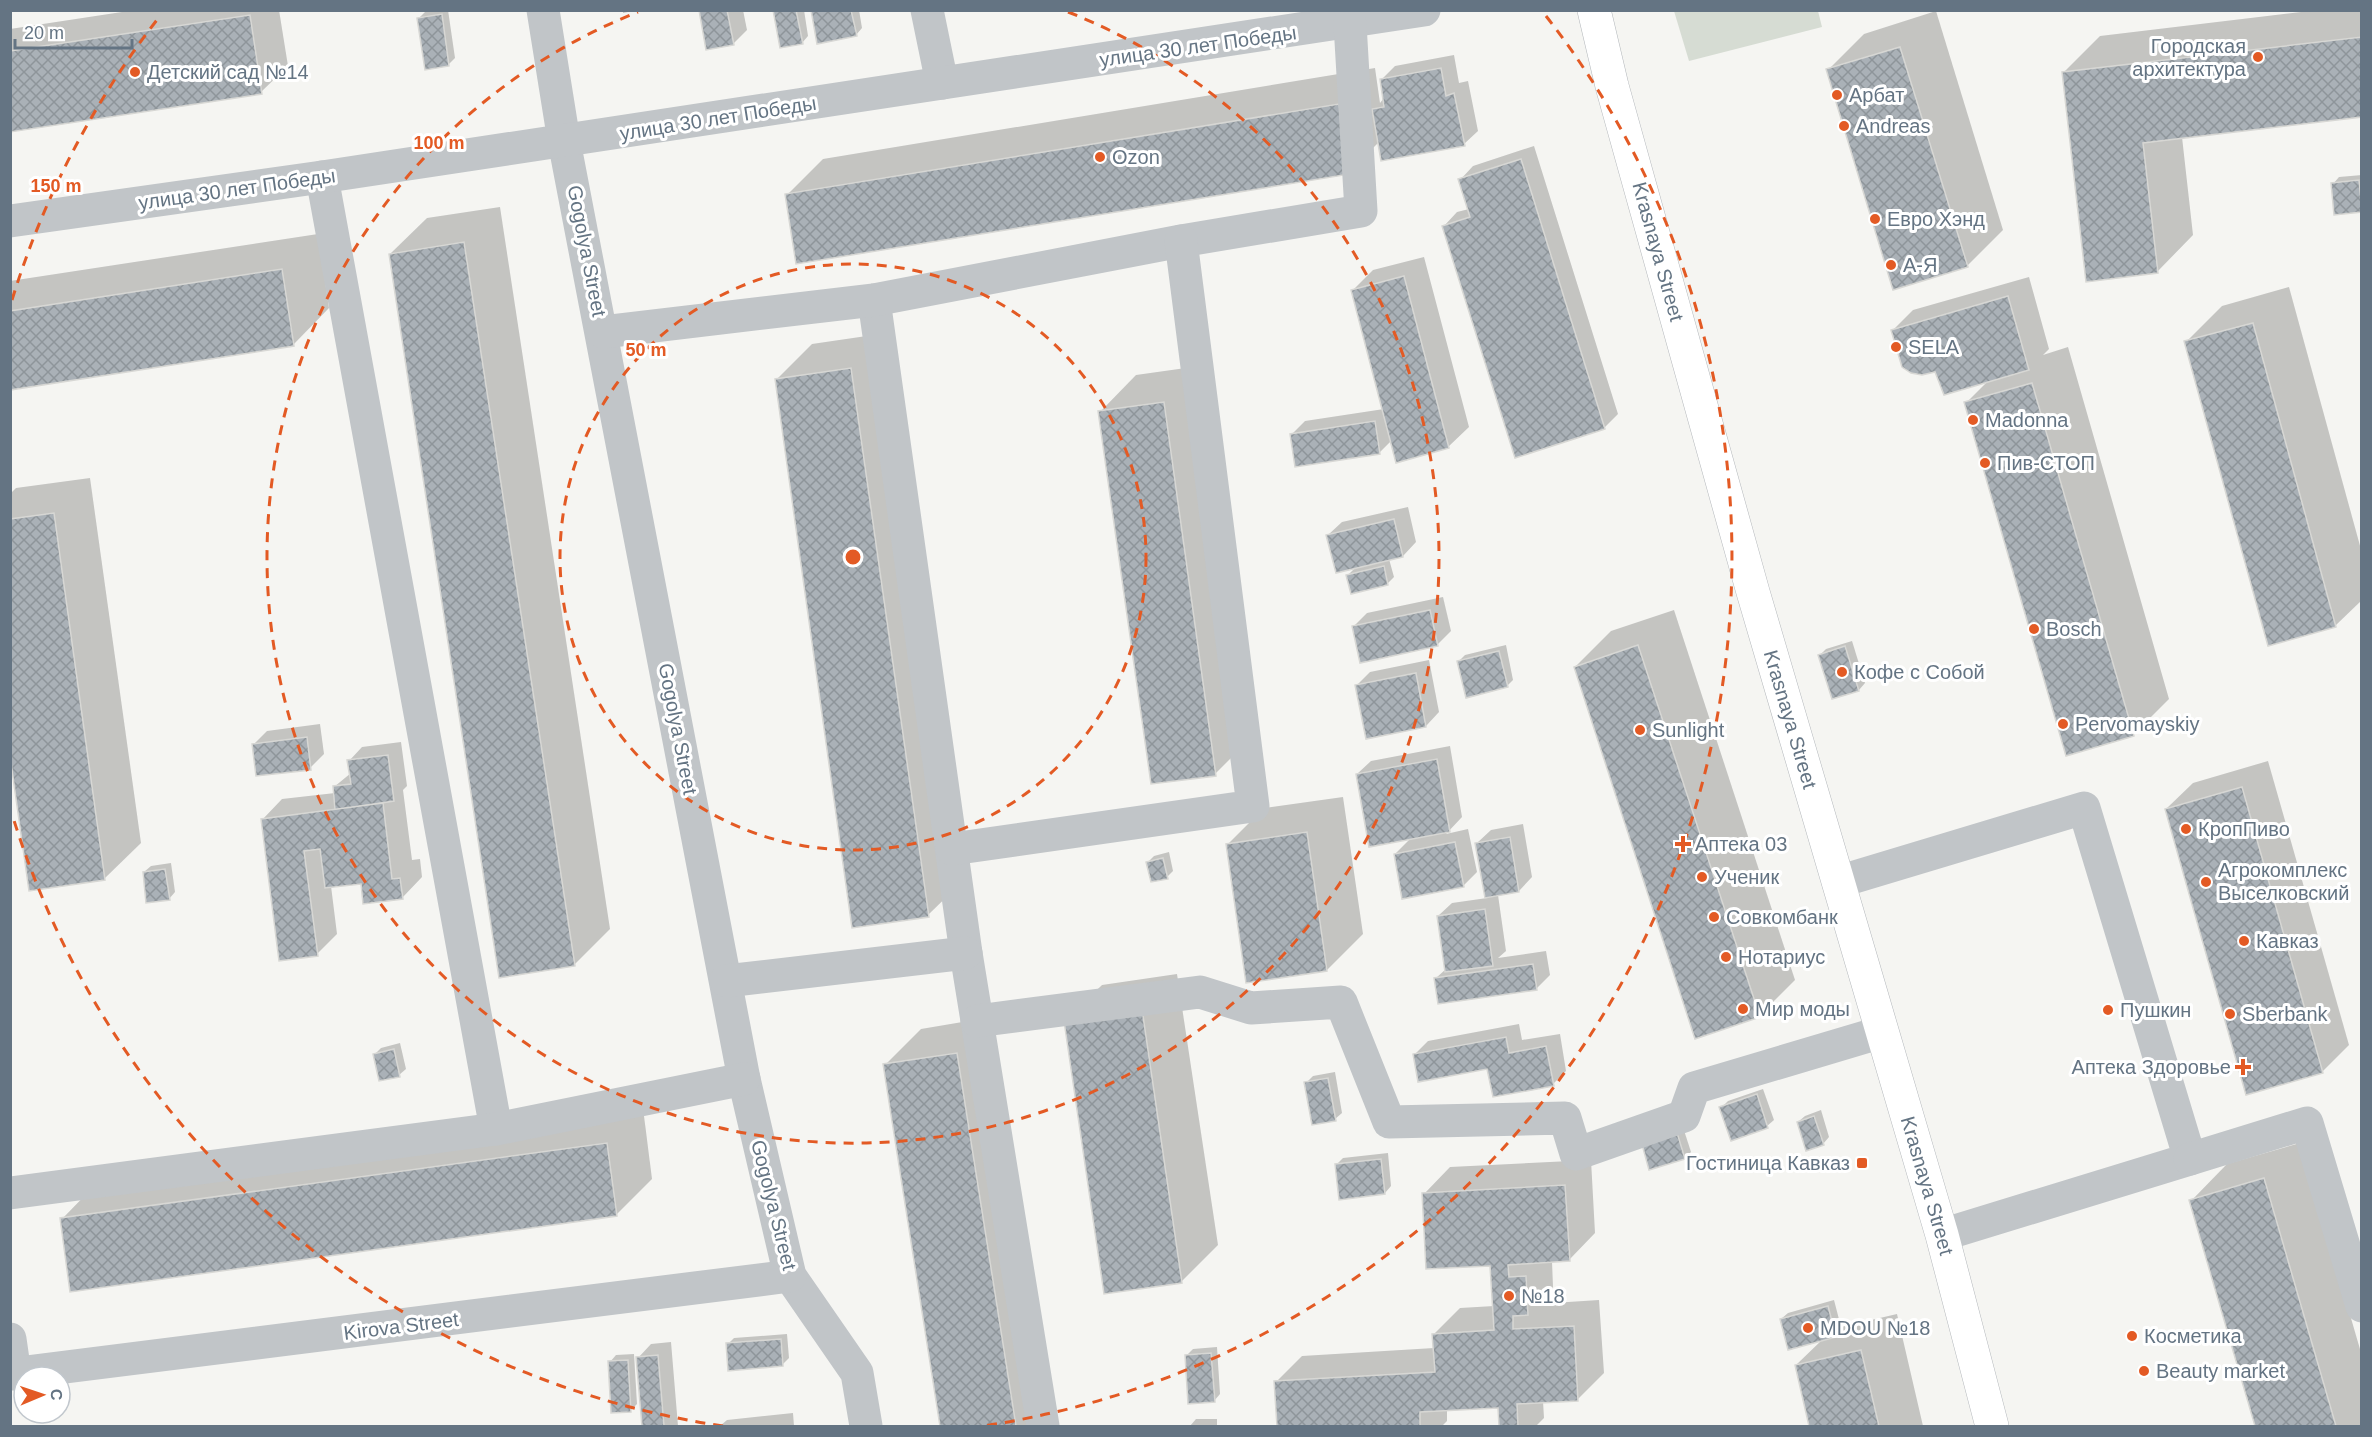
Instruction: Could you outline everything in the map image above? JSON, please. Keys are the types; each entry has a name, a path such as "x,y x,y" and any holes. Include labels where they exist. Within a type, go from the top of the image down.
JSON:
{"main road":[{"name":"Krasnaya Street","path":"1594,10 1612,86 1753,592 1942,1235 1992,1426"}],"street":[{"name":"Gogolya Street","path":"543,10 564,141 603,332 744,1079 790,1276 857,1373 866,1426"},
{"path":"927,10 942,83"},
{"name":"улица 30 лет Победы","path":"10,220 322,177 1350,24 1424,10"},
{"path":"603,332 874,300 1181,241 1361,211 1350,24"},
{"path":"322,177 496,1129"},
{"path":"952,849 1253,806 1181,241"},
{"path":"874,300 966,953 1043,1426"},
{"path":"1838,882 2084,808 2190,1159"},
{"path":"726,981 966,953"},
{"path":"977,1021 1200,992 1251,1008 1341,1002 1389,1122 1564,1118 1576,1154 1684,1116 1694,1088 1882,1032"},
{"path":"10,1193 496,1129 744,1079"},
{"path":"1942,1235 2307,1123 2361,1306"},
{"name":"Kirova Street","path":"72,1367 790,1276"},
{"path":"10,1339 12,1365"}],"shaded area":[{"path":"1674,11 1818,11 1822,27 1689,61"}],"building":[{"path":"699,10 727,10 734,45 706,50"},
{"path":"773,10 796,10 803,44 780,48"},
{"path":"811,10 851,10 857,36 817,44"},
{"path":"442,14 449,66 425,70 417,18"},
{"name":"Детский сад №14","path":"250,15 262,94 10,132 10,51"},
{"path":"2362,37 2362,117 2143,143 2158,273 2086,282 2062,72"},
{"path":"1900,47 1968,267 1893,290 1826,69"},
{"path":"1441,68 1446,96 1454,93 1465,146 1381,161 1372,109 1384,107 1380,79"},
{"path":"1339,104 1350,174 796,264 785,194"},
{"path":"1521,159 1605,429 1515,458 1442,226 1470,217 1458,179"},
{"path":"2359,180 2362,212 2334,215 2331,183"},
{"path":"464,242 575,966 499,978 389,254"},
{"path":"282,269 294,346 10,390 10,311"},
{"path":"1404,276 1449,448 1396,463 1351,290"},
{"path":"2008,296 2029,370 1944,395 1935,372 1922,375 1911,373 1902,367 1891,330"},
{"path":"2253,323 2336,627 2268,646 2184,341"},
{"path":"851,368 929,917 852,928 775,379"},
{"path":"2032,383 2134,736 2066,756 1964,402"},
{"path":"1164,402 1216,776 1151,784 1098,411"},
{"path":"1375,421 1380,454 1295,467 1290,434"},
{"path":"54,513 105,880 29,891 10,756 10,519"},
{"path":"1394,519 1403,557 1336,573 1326,535"},
{"path":"1384,566 1388,585 1351,594 1346,575"},
{"path":"1430,610 1438,646 1360,663 1352,626"},
{"path":"1638,645 1760,1017 1695,1039 1574,667"},
{"path":"1845,646 1859,691 1832,699 1818,655"},
{"path":"1499,651 1508,687 1466,698 1457,661"},
{"path":"1416,673 1426,727 1366,739 1355,685"},
{"path":"307,737 311,770 256,776 252,744"},
{"path":"388,755 394,801 335,810 333,786 351,784 347,760"},
{"path":"1437,759 1450,832 1369,847 1356,774"},
{"name":"Кавказ","path":"2242,787 2323,1073 2246,1095 2165,809"},
{"path":"383,803 392,879 400,878 403,899 363,904 361,884 325,888 320,849 304,851 318,956 279,961 261,819"},
{"path":"1307,832 1327,971 1246,983 1226,844"},
{"path":"1510,837 1519,892 1485,898 1475,843"},
{"path":"1455,842 1464,887 1402,899 1394,854"},
{"path":"1163,858 1168,879 1151,882 1146,862"},
{"path":"165,869 170,900 146,903 143,872"},
{"path":"1485,909 1493,966 1445,972 1437,916"},
{"path":"1533,964 1537,990 1438,1004 1434,978"},
{"path":"1142,1009 1182,1283 1104,1294 1064,1021"},
{"path":"1506,1037 1509,1053 1546,1046 1554,1086 1493,1097 1487,1069 1418,1082 1413,1054"},
{"path":"394,1049 400,1077 379,1081 373,1054"},
{"path":"957,1053 1016,1426 940,1426 883,1064"},
{"path":"1328,1078 1336,1121 1312,1125 1304,1082"},
{"path":"1757,1094 1768,1128 1731,1141 1719,1107"},
{"path":"1814,1116 1824,1145 1806,1151 1797,1122"},
{"path":"1675,1126 1685,1159 1649,1170 1640,1137"},
{"path":"607,1143 617,1216 70,1292 60,1218"},
{"path":"1381,1159 1385,1194 1339,1200 1335,1164"},
{"path":"2264,1178 2336,1426 2255,1426 2189,1200"},
{"name":"№18","path":"1565,1185 1570,1261 1508,1265 1509,1277 1526,1276 1528,1315 1513,1316 1513,1329 1574,1326 1578,1401 1517,1404 1518,1426 1499,1426 1498,1408 1420,1412 1420,1426 1277,1426 1274,1381 1435,1372 1432,1334 1494,1330 1490,1266 1426,1269 1422,1193"},
{"name":"MDOU №18","path":"1828,1306 1836,1337 1788,1350 1780,1319"},
{"path":"781,1339 783,1366 728,1371 726,1343"},
{"path":"1861,1350 1879,1426 1809,1426 1795,1365"},
{"path":"1211,1353 1215,1402 1188,1404 1185,1355"},
{"path":"658,1355 664,1426 642,1426 636,1357"},
{"path":"628,1360 631,1412 611,1413 608,1361"}],"place":[{"name":"Городская архитектура","path":"2258,57"},
{"name":"Детский сад №14","path":"135,72"},
{"name":"Арбат","path":"1837,95"},
{"name":"Andreas","path":"1844,126"},
{"name":"Ozon","path":"1100,157"},
{"name":"Евро Хэнд","path":"1875,219"},
{"name":"А-Я","path":"1891,265"},
{"name":"SELA","path":"1896,347"},
{"name":"Madonna","path":"1973,420"},
{"name":"Пив-СТОП","path":"1985,463"},
{"name":"Bosch","path":"2034,629"},
{"name":"Кофе с Собой","path":"1842,672"},
{"name":"Pervomayskiy","path":"2063,724"},
{"name":"Sunlight","path":"1640,730"},
{"name":"КропПиво","path":"2186,829"},
{"name":"Аптека 03","path":"1683,844"},
{"name":"Ученик","path":"1702,877"},
{"name":"Агрокомплекс Выселковский","path":"2206,882"},
{"name":"Совкомбанк","path":"1714,917"},
{"name":"Кавказ","path":"2244,941"},
{"name":"Нотариус","path":"1726,957"},
{"name":"Мир моды","path":"1743,1009"},
{"name":"Пушкин","path":"2108,1010"},
{"name":"Sberbank","path":"2230,1014"},
{"name":"Аптека Здоровье","path":"2243,1067"},
{"name":"Гостиница Кавказ","path":"1862,1163"},
{"name":"№18","path":"1509,1296"},
{"name":"MDOU №18","path":"1808,1328"},
{"name":"Косметика","path":"2132,1336"},
{"name":"Beauty market","path":"2144,1371"}]}
